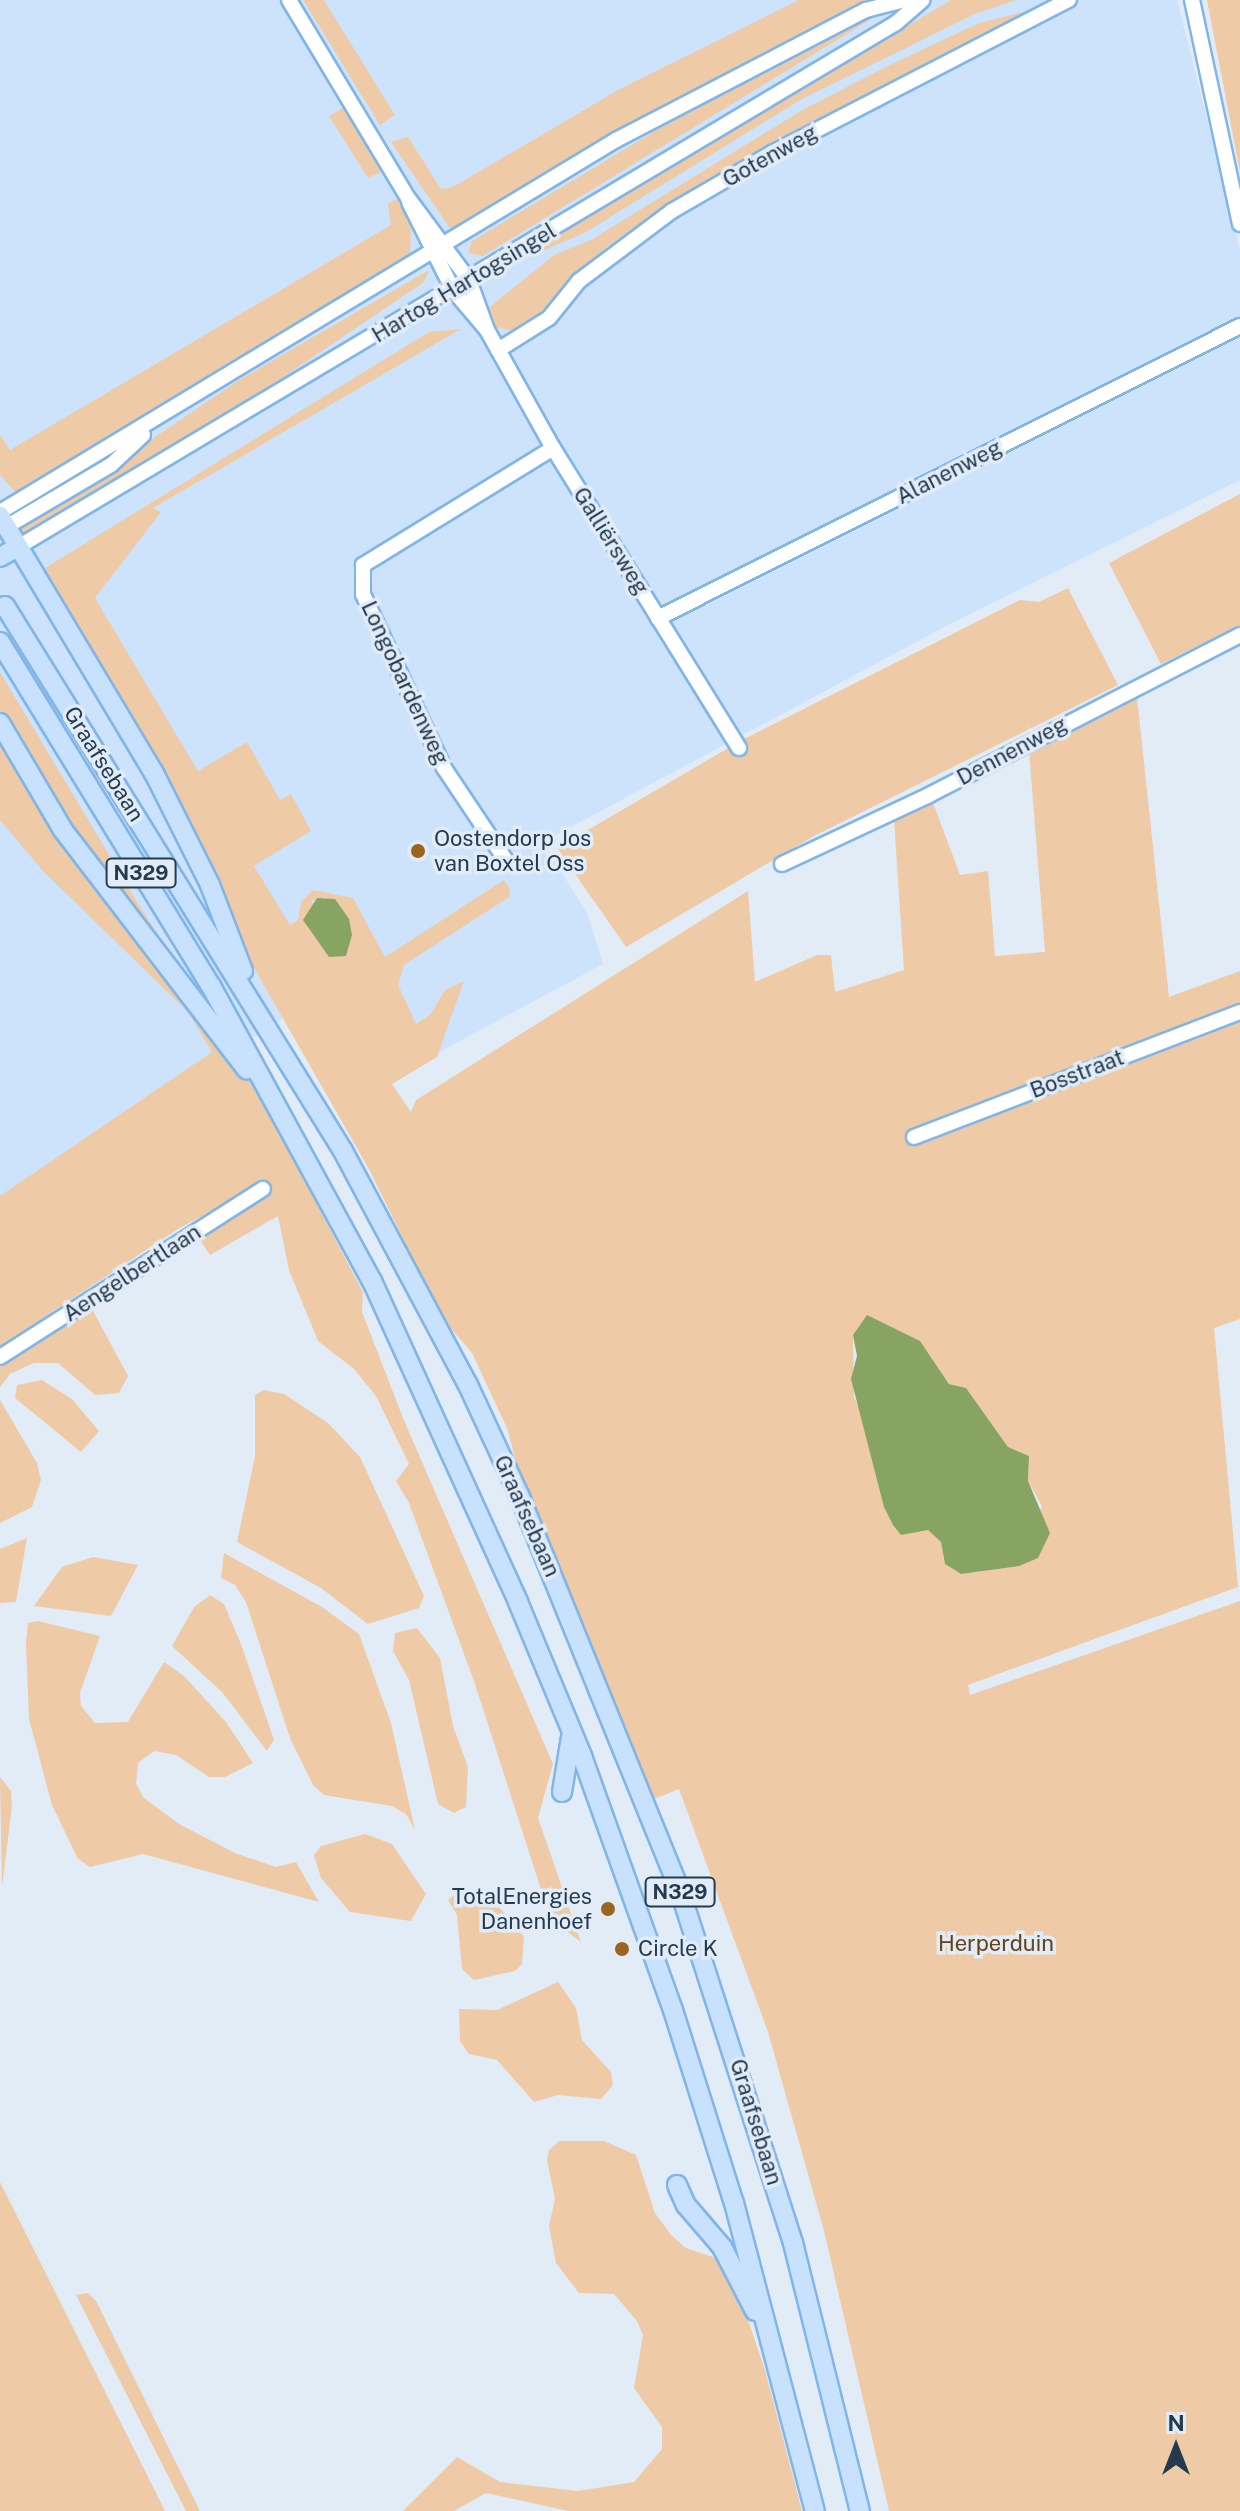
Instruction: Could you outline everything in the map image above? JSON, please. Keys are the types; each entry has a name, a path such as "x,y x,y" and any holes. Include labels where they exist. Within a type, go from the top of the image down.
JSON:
{"main road":[{"name":"N329","path":"2,521 154,773 210,885 252,997"},
{"name":"Hartog Hartogsingel","path":"0,557 18,547"},
{"name":"Graafsebaan","path":"5,606 252,997 358,1177 468,1385 633,1768 680,1891 784,2214 860,2511"},
{"name":"Graafsebaan","path":"0,642 182,938 372,1281 571,1730 673,2010 780,2363 815,2511"},
{"name":"N329","path":"0,723 71,840 277,1106"},
{"path":"562,1792 571,1730"},
{"path":"677,2185 737,2272 780,2363"}],"street":[{"name":"Galliërsweg","path":"289,0 408,198 432,254 453,290 487,330"},
{"name":"Hartog Hartogsingel","path":"2,521 111,465 161,418 616,140 866,10 905,0"},
{"name":"Hartog Hartogsingel","path":"18,547 896,23 922,0"},
{"name":"Gotenweg","path":"498,350 549,318 579,281 672,211 1069,0"},
{"path":"1192,0 1240,224"},
{"name":"Galliërsweg","path":"408,198 447,245 469,280 487,330 553,448 739,748"},
{"name":"Alanenweg","path":"658,618 1240,326"},
{"name":"Longobardenweg","path":"507,862 444,768 363,594 363,565 553,448"},
{"name":"Dennenweg","path":"782,864 929,795 1240,635"},
{"name":"Bosstraat","path":"914,1137 1240,1012"},
{"name":"Aengelbertlaan","path":"0,1357 263,1189"}],"shaded area":[{"path":"0,0 1177,0 1240,250 1240,480 948,625 543,842 588,915 603,964 378,1085 333,987 0,1200"},
{"path":"317,898 335,899 349,919 352,935 346,956 329,957 303,920"},
{"path":"867,1315 920,1341 949,1384 966,1388 1008,1447 1029,1456 1028,1481 1050,1533 1038,1558 1019,1566 961,1574 945,1564 941,1542 928,1530 901,1535 893,1525 884,1507 851,1379 857,1356 853,1335"}],"green space":[{"path":"303,0 324,0 395,115 380,125"},
{"path":"799,0 871,0 646,115 452,231 391,142 408,137 441,189 453,187 618,90"},
{"path":"951,0 1016,0 975,14 800,100 586,232 509,266 489,282 511,261"},
{"path":"1207,0 1240,0 1240,172 1239,167"},
{"path":"1043,7 778,139 677,197 605,248 530,322 513,331 495,327 486,310 554,255 591,240 804,109 979,23"},
{"path":"888,9 483,256 468,253 472,241 660,128"},
{"path":"346,106 385,170 368,178 329,116"},
{"path":"398,198 411,227 410,258 18,495 0,475 0,435 10,450 391,225 388,204"},
{"path":"429,270 424,282 264,390 20,539 14,533 239,380"},
{"name":"Herperduin","path":"461,329 153,508 161,512 95,598 198,771 247,742 280,800 291,794 311,831 254,866 290,925 298,920 301,902 313,890 353,898 385,957 504,880 510,889 509,897 404,965 398,985 416,1024 430,1015 445,990 464,981 437,1057 392,1084 411,1112 416,1100 748,891 755,982 817,955 831,955 835,992 904,970 894,820 932,800 960,875 988,871 995,956 1045,952 1029,751 1137,697 1169,997 1240,971 1240,1004 916,1129 918,1144 1240,1018 1240,1319 1214,1328 1238,1587 968,1685 970,1695 1240,1601 1240,2511 889,2511 824,2231 768,2032 679,1789 654,1799 521,1480 507,1428 472,1353 442,1318 369,1169 233,931 141,731 45,568 429,332","holes":["326,897 352,935 346,956 311,901","853,1334 927,1351 949,1384 966,1388 1008,1447 1029,1456 1028,1481 1042,1506 1019,1566 961,1574 945,1564 941,1542 928,1530 916,1531 854,1397"]},
{"path":"1240,494 1240,625 1161,664 1109,563"},
{"path":"1068,588 1118,685 814,836 626,947 557,848 742,740 1020,600 1039,602"},
{"path":"0,672 139,905 250,1078 363,1292 362,1312 403,1418 553,1764 538,1818 581,1942 557,1924 546,1905 475,1684 409,1503 396,1481 409,1464 376,1396 354,1369 318,1341 289,1270 278,1216 210,1255 198,1237 270,1191 265,1181 178,1229 0,1346 0,1196 212,1052 188,1012 43,871 0,820"},
{"path":"91,1307 128,1376 119,1393 95,1395 58,1363 34,1363 10,1374 0,1387 0,1367"},
{"path":"42,1380 72,1399 99,1431 81,1452 15,1398 17,1385"},
{"path":"264,1390 284,1394 328,1423 360,1457 424,1596 419,1608 368,1624 321,1588 237,1542 255,1456 255,1395"},
{"path":"0,1400 37,1463 41,1480 32,1507 0,1523"},
{"path":"27,1538 16,1602 0,1603 0,1549"},
{"path":"224,1553 322,1607 359,1634 391,1723 415,1830 406,1814 392,1806 324,1795 313,1785 290,1738 246,1602 235,1585 221,1578"},
{"path":"93,1557 138,1565 111,1616 34,1606 62,1567"},
{"path":"210,1595 224,1604 241,1644 274,1740 267,1751 222,1692 172,1646 194,1607"},
{"path":"38,1621 100,1636 80,1693 81,1706 95,1723 128,1722 164,1662 184,1676 226,1722 253,1763 225,1777 209,1777 176,1755 154,1751 138,1763 136,1784 144,1798 179,1824 235,1853 276,1867 296,1862 319,1902 143,1854 90,1867 78,1859 52,1805 29,1719 26,1644 28,1623"},
{"path":"417,1628 440,1658 453,1726 468,1767 466,1807 454,1813 438,1804 409,1680 393,1651 395,1633"},
{"path":"0,1777 11,1791 12,1806 2,1887"},
{"path":"365,1834 392,1844 426,1894 411,1921 350,1912 321,1878 314,1855 321,1846"},
{"path":"459,1891 496,1904 524,1937 522,1964 515,1971 474,1980 462,1969 457,1915 448,1900"},
{"path":"558,1982 576,2008 582,2040 611,2072 613,2085 601,2099 558,2095 534,2102 497,2060 469,2054 460,2041 459,2009 497,2010"},
{"path":"559,2141 604,2141 636,2155 655,2213 671,2235 686,2248 722,2260 734,2279 765,2370 802,2511 568,2511 486,2493 454,2511 403,2511 457,2457 500,2482 578,2491 634,2482 662,2449 662,2427 634,2388 643,2335 637,2321 614,2294 579,2293 556,2263 549,2226 555,2199 547,2160 549,2150"},
{"path":"0,2182 165,2511 0,2511"},
{"path":"88,2293 96,2301 200,2511 186,2511 76,2295"}],"place":[{"name":"Oostendorp Jos van Boxtel Oss","path":"418,851"},
{"name":"TotalEnergies Danenhoef","path":"608,1909"},
{"name":"Circle K","path":"622,1949"}]}
